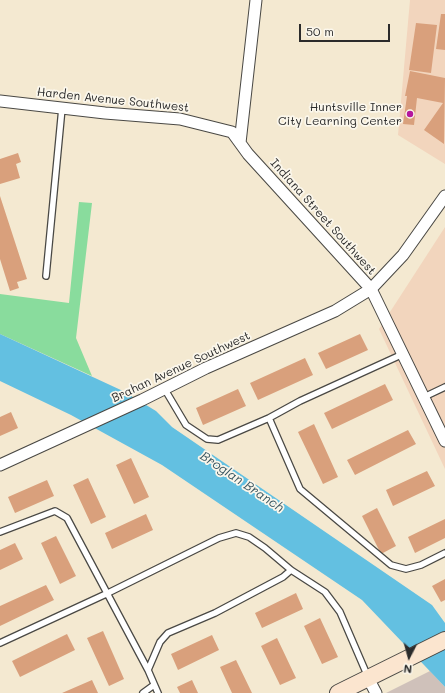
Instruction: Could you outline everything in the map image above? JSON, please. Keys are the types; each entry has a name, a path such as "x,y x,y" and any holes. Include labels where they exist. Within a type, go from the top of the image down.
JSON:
{"street":[{"path":"240,143 256,0"},
{"name":"Harden Avenue Southwest","path":"0,101 180,119 232,132 240,143"},
{"name":"Indiana Street Southwest","path":"240,143 371,289 445,441"},
{"name":"Brahan Avenue Southwest","path":"0,465 142,400 164,388 335,311 371,289 403,254 445,196"},
{"path":"338,693 445,640"},
{"path":"368,678 376,693"}],"lane":[{"path":"46,276 62,108"},
{"path":"164,388 186,425 206,439 218,440 269,418 300,401 403,353"},
{"path":"424,397 445,387"},
{"path":"269,418 300,489 391,565 406,569 420,565 445,553"},
{"path":"0,532 56,511 66,518 106,594 143,657 158,693"},
{"path":"0,642 106,594 219,538 236,533 249,537 291,570 326,592 340,612 368,678"},
{"path":"148,670 160,642 168,633 215,612 283,577 291,570"},
{"path":"143,693 154,685"}],"shaded area":[{"path":"410,0 445,0 445,164 398,135"},
{"path":"445,227 445,469 379,329"},
{"path":"430,671 445,687 445,693 386,693"}],"green space":[{"path":"79,202 92,203 76,338 92,376 0,334 0,294 69,303"}],"water":[{"name":"Broglan Branch","path":"0,334 123,391 156,411 172,427 432,605 445,623 445,687 362,600 162,465 71,415 0,381"}],"building":[{"path":"441,14 445,14 445,50 436,49"},
{"path":"416,23 437,25 431,73 409,70"},
{"name":"Huntsville Inner City Learning Center","path":"410,71 445,78 444,144 424,130 443,103 417,98 414,125 403,124 407,96 405,96"},
{"path":"18,153 21,162 16,164 20,178 0,184 0,159"},
{"path":"0,196 27,279 17,282 19,288 10,291 0,259"},
{"path":"360,334 368,350 326,369 318,353"},
{"path":"305,358 313,375 258,400 250,383"},
{"path":"385,384 393,400 332,429 324,413"},
{"path":"238,389 246,406 203,425 196,408"},
{"path":"11,412 18,428 0,436 0,417"},
{"path":"314,424 338,477 323,484 298,432"},
{"path":"408,430 416,444 355,475 347,460"},
{"path":"131,458 149,497 134,504 116,465"},
{"path":"427,471 435,486 393,506 386,490"},
{"path":"88,478 106,517 91,524 73,485"},
{"path":"47,480 54,496 15,513 8,497"},
{"path":"377,508 396,546 381,554 362,516"},
{"path":"146,514 153,530 112,549 105,533"},
{"path":"445,519 445,538 415,553 408,537"},
{"path":"56,536 76,576 60,584 41,543"},
{"path":"15,543 23,559 0,570 0,550"},
{"path":"445,579 445,600 441,602 432,586"},
{"path":"46,585 54,600 0,626 0,606"},
{"path":"296,593 303,609 262,628 255,613"},
{"path":"320,618 338,657 322,664 304,626"},
{"path":"103,631 124,679 109,686 87,638"},
{"path":"67,634 75,650 20,677 12,661"},
{"path":"212,635 219,650 178,670 171,654"},
{"path":"277,638 296,678 280,685 261,646"},
{"path":"236,660 252,693 232,693 220,667"},
{"path":"92,680 98,693 62,693"},
{"path":"192,680 198,693 180,693 177,687"}],"place":[{"name":"Huntsville Inner City Learning Center","path":"410,114"}]}
